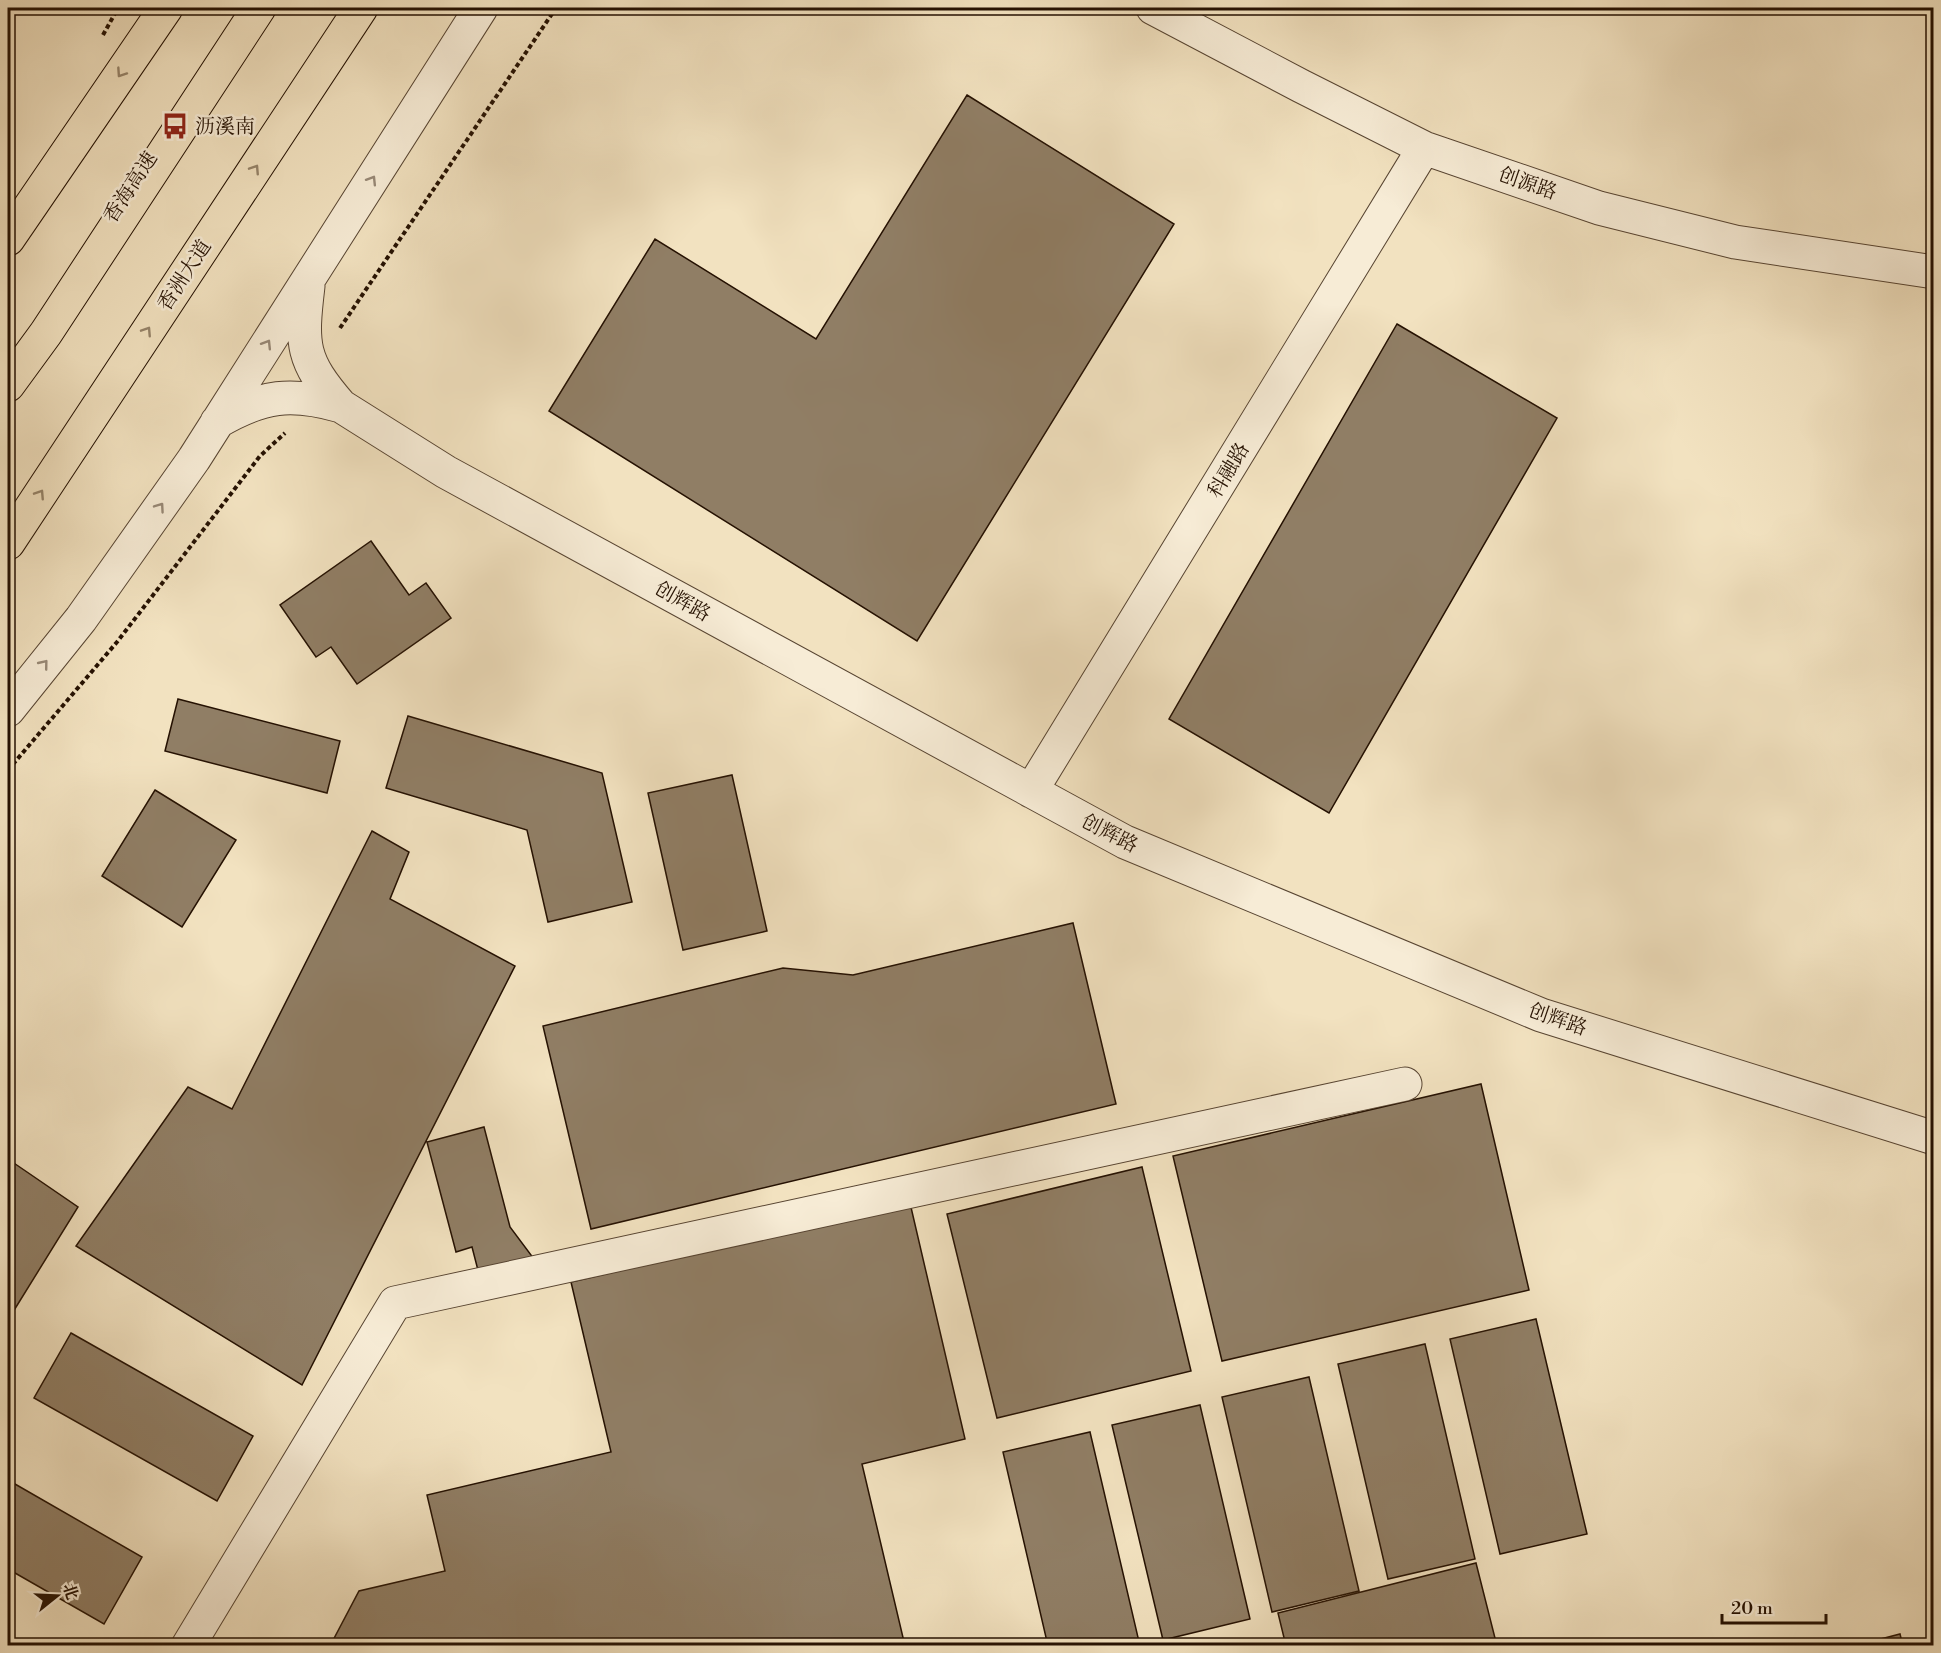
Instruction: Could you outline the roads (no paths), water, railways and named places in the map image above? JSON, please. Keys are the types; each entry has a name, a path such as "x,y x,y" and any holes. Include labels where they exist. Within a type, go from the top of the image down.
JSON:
{"highway":[{"path":"145,38 161,8"},
{"path":"8,240 166,8"},
{"name":"香海高速","path":"8,361 96,241 246,8"},
{"path":"8,385 46,333 259,8"},
{"name":"香洲大道","path":"8,543 361,8"}],"street":[{"path":"8,710 81,619 194,459 481,8"},
{"name":"创源路","path":"1153,8 1424,148 1599,207 1735,242 1934,272"},
{"name":"科融路","path":"1031,791 1424,148"},
{"path":"309,278 303,325 307,356 321,383 341,406"},
{"path":"218,422 241,408 289,396 316,399 341,406"},
{"name":"创辉路","path":"341,406 446,472 1125,842 1540,1015 1934,1138"},
{"path":"188,1646 395,1303 1405,1084"}],"place":[{"name":"沥溪南","path":"175,126"}]}
